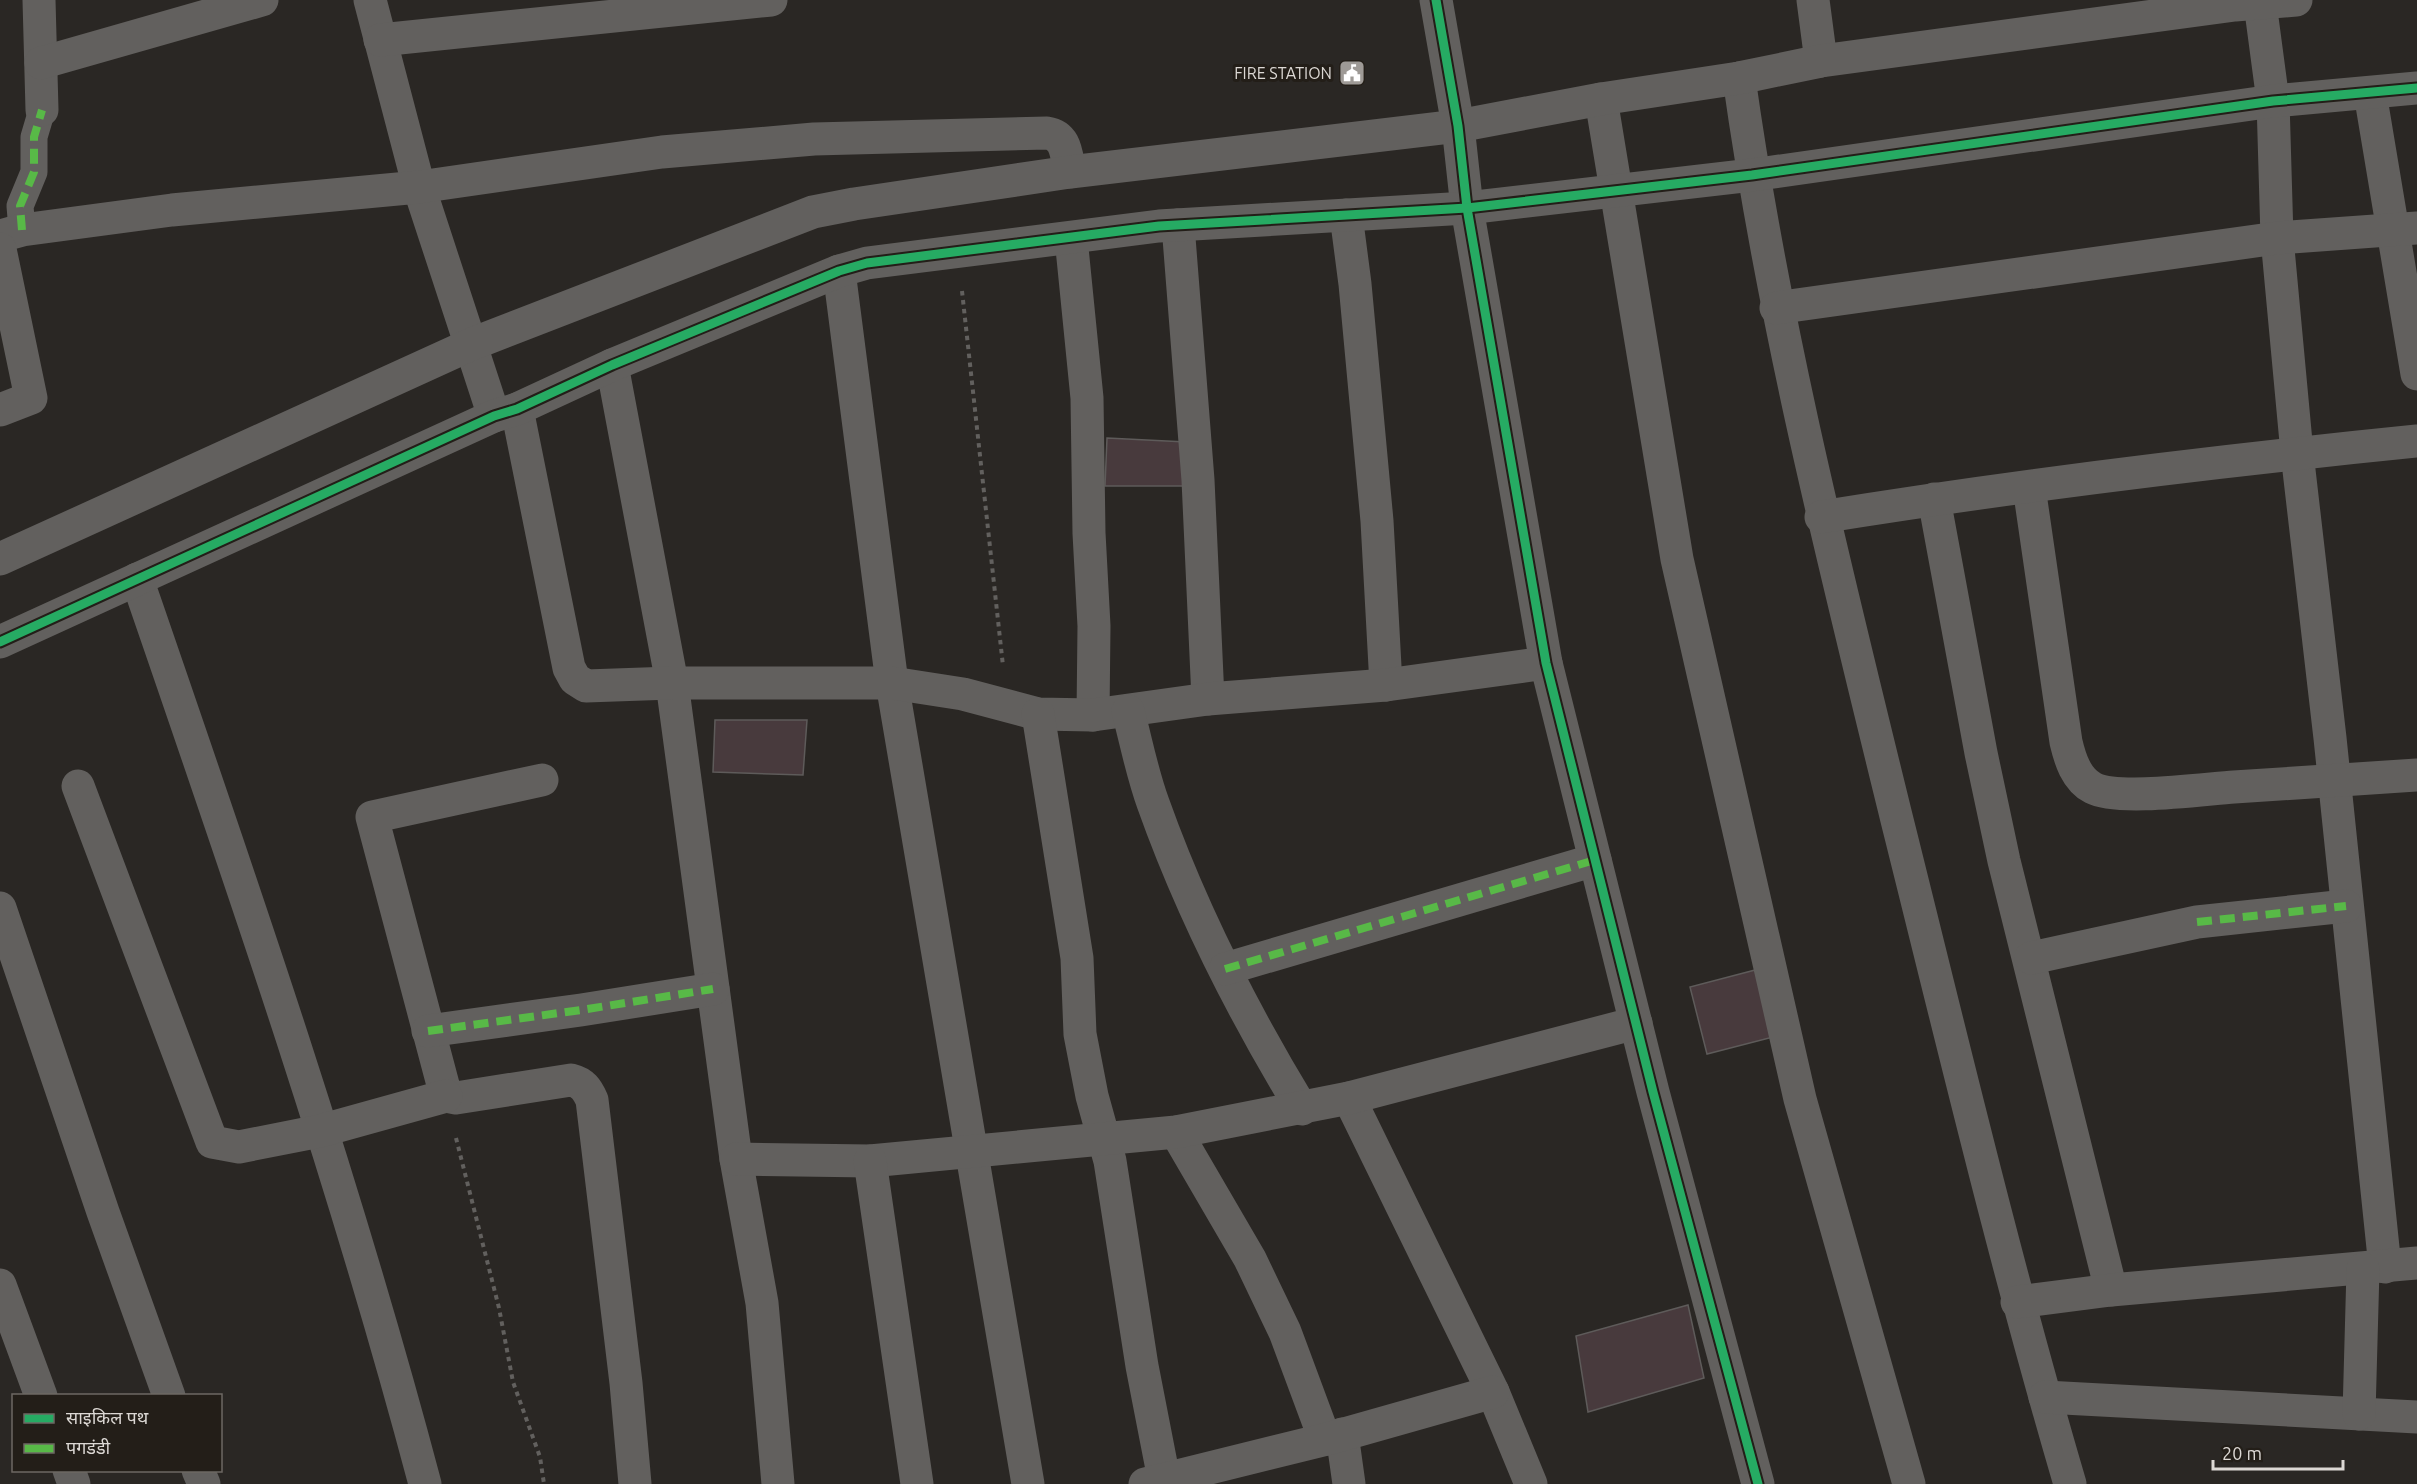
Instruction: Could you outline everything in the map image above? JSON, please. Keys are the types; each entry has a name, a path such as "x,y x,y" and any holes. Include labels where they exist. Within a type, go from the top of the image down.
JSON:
{"street":[{"path":"0,410 31,398 7,239 34,172 34,137 42,111 39,0"},
{"path":"41,63 262,0"},
{"path":"370,0 419,187 472,344 505,413 569,668 574,679 586,686 598,688 672,683 892,683 963,694 1038,714 1093,715 1208,699 1386,685 1546,663"},
{"path":"380,40 771,0"},
{"path":"1436,0 1458,126 1467,208 1546,663 1636,1023 1758,1484"},
{"path":"1813,0 1821,61"},
{"path":"0,559 472,344 813,212 1070,172 1458,126 1601,99 1739,78 1821,61 2244,3 2296,0"},
{"path":"2244,3 2270,78 2277,238 2297,453 2346,906 2374,1268 2359,1414"},
{"path":"1739,78 1752,175 1776,308 1821,517 2017,1302 2070,1484"},
{"path":"0,642 612,365 839,272 867,264 1178,225 1467,208 1615,189 1752,175 2270,78 2370,93 2417,88"},
{"path":"2370,93 2405,230 2417,374"},
{"path":"1601,99 1682,582 1800,1099 1909,1484"},
{"path":"7,239 172,210 419,187 531,169 662,152 814,139 984,133 1056,134 1065,145 1070,172"},
{"path":"1346,215 1355,284 1377,521 1386,685"},
{"path":"1178,225 1198,480 1208,699"},
{"path":"1776,308 2277,238 2405,230"},
{"path":"1071,237 1088,398 1089,533 1094,626 1093,715"},
{"path":"839,272 892,683 1028,1484"},
{"path":"612,365 672,683 736,1159 762,1303 778,1484"},
{"path":"1821,517 2029,487 2297,453 2417,441"},
{"path":"2029,487 2066,742 2071,761 2081,777 2093,787 2110,792 2167,792 2417,775"},
{"path":"1935,499 1981,753 2004,861 2031,958 2111,1290"},
{"path":"137,579 245,894 393,1363 425,1484"},
{"path":"1128,711 1152,801 1187,891 1254,1029 1302,1109"},
{"path":"1038,714 1077,958 1080,1034 1092,1096 1110,1161 1142,1366 1167,1481 1494,1392"},
{"path":"446,1096 372,817 542,780"},
{"path":"78,786 212,1143 238,1147 320,1131 446,1096 456,1098 571,1080 579,1082 587,1089 592,1100 635,1484"},
{"path":"1225,969 1595,860"},
{"path":"2031,958 2197,922 2346,906"},
{"path":"0,908 103,1212 169,1394"},
{"path":"428,1031 713,989"},
{"path":"736,1159 870,1161 1176,1132 1349,1098 1636,1023"},
{"path":"1349,1098 1494,1392 1531,1484"},
{"path":"1176,1132 1250,1259 1285,1332 1324,1437 1335,1437"},
{"path":"870,1161 917,1484"},
{"path":"2017,1302 2111,1290 2417,1263"},
{"path":"0,1285 40,1394"},
{"path":"2045,1397 2417,1417"},
{"path":"1335,1437 1349,1484"}],"path":[{"path":"958,252 1003,657 1003,703"},
{"path":"446,1096 500,1308 513,1382 540,1457 544,1484"}],"building":[{"path":"1107,438 1186,442 1188,486 1105,486"},
{"path":"715,720 807,720 803,775 713,772"},
{"path":"1759,969 1777,1036 1707,1054 1690,987"},
{"path":"1688,1305 1704,1378 1588,1412 1576,1336"}],"marked path":[{"path":"22,230 20,206 34,172 34,137 42,110"},
{"path":"1225,969 1595,860"},
{"path":"2197,922 2346,906"},
{"path":"428,1031 713,989"}],"cycle path":[{"path":"1436,0 1458,126 1467,208 1546,663 1653,1092 1758,1484"},
{"path":"0,642 494,416 517,409 612,365 839,271 867,263 1159,226 1467,208 1752,175 2273,101 2417,88"}],"place":[{"name":"FIRE STATION","path":"1352,73"}]}
